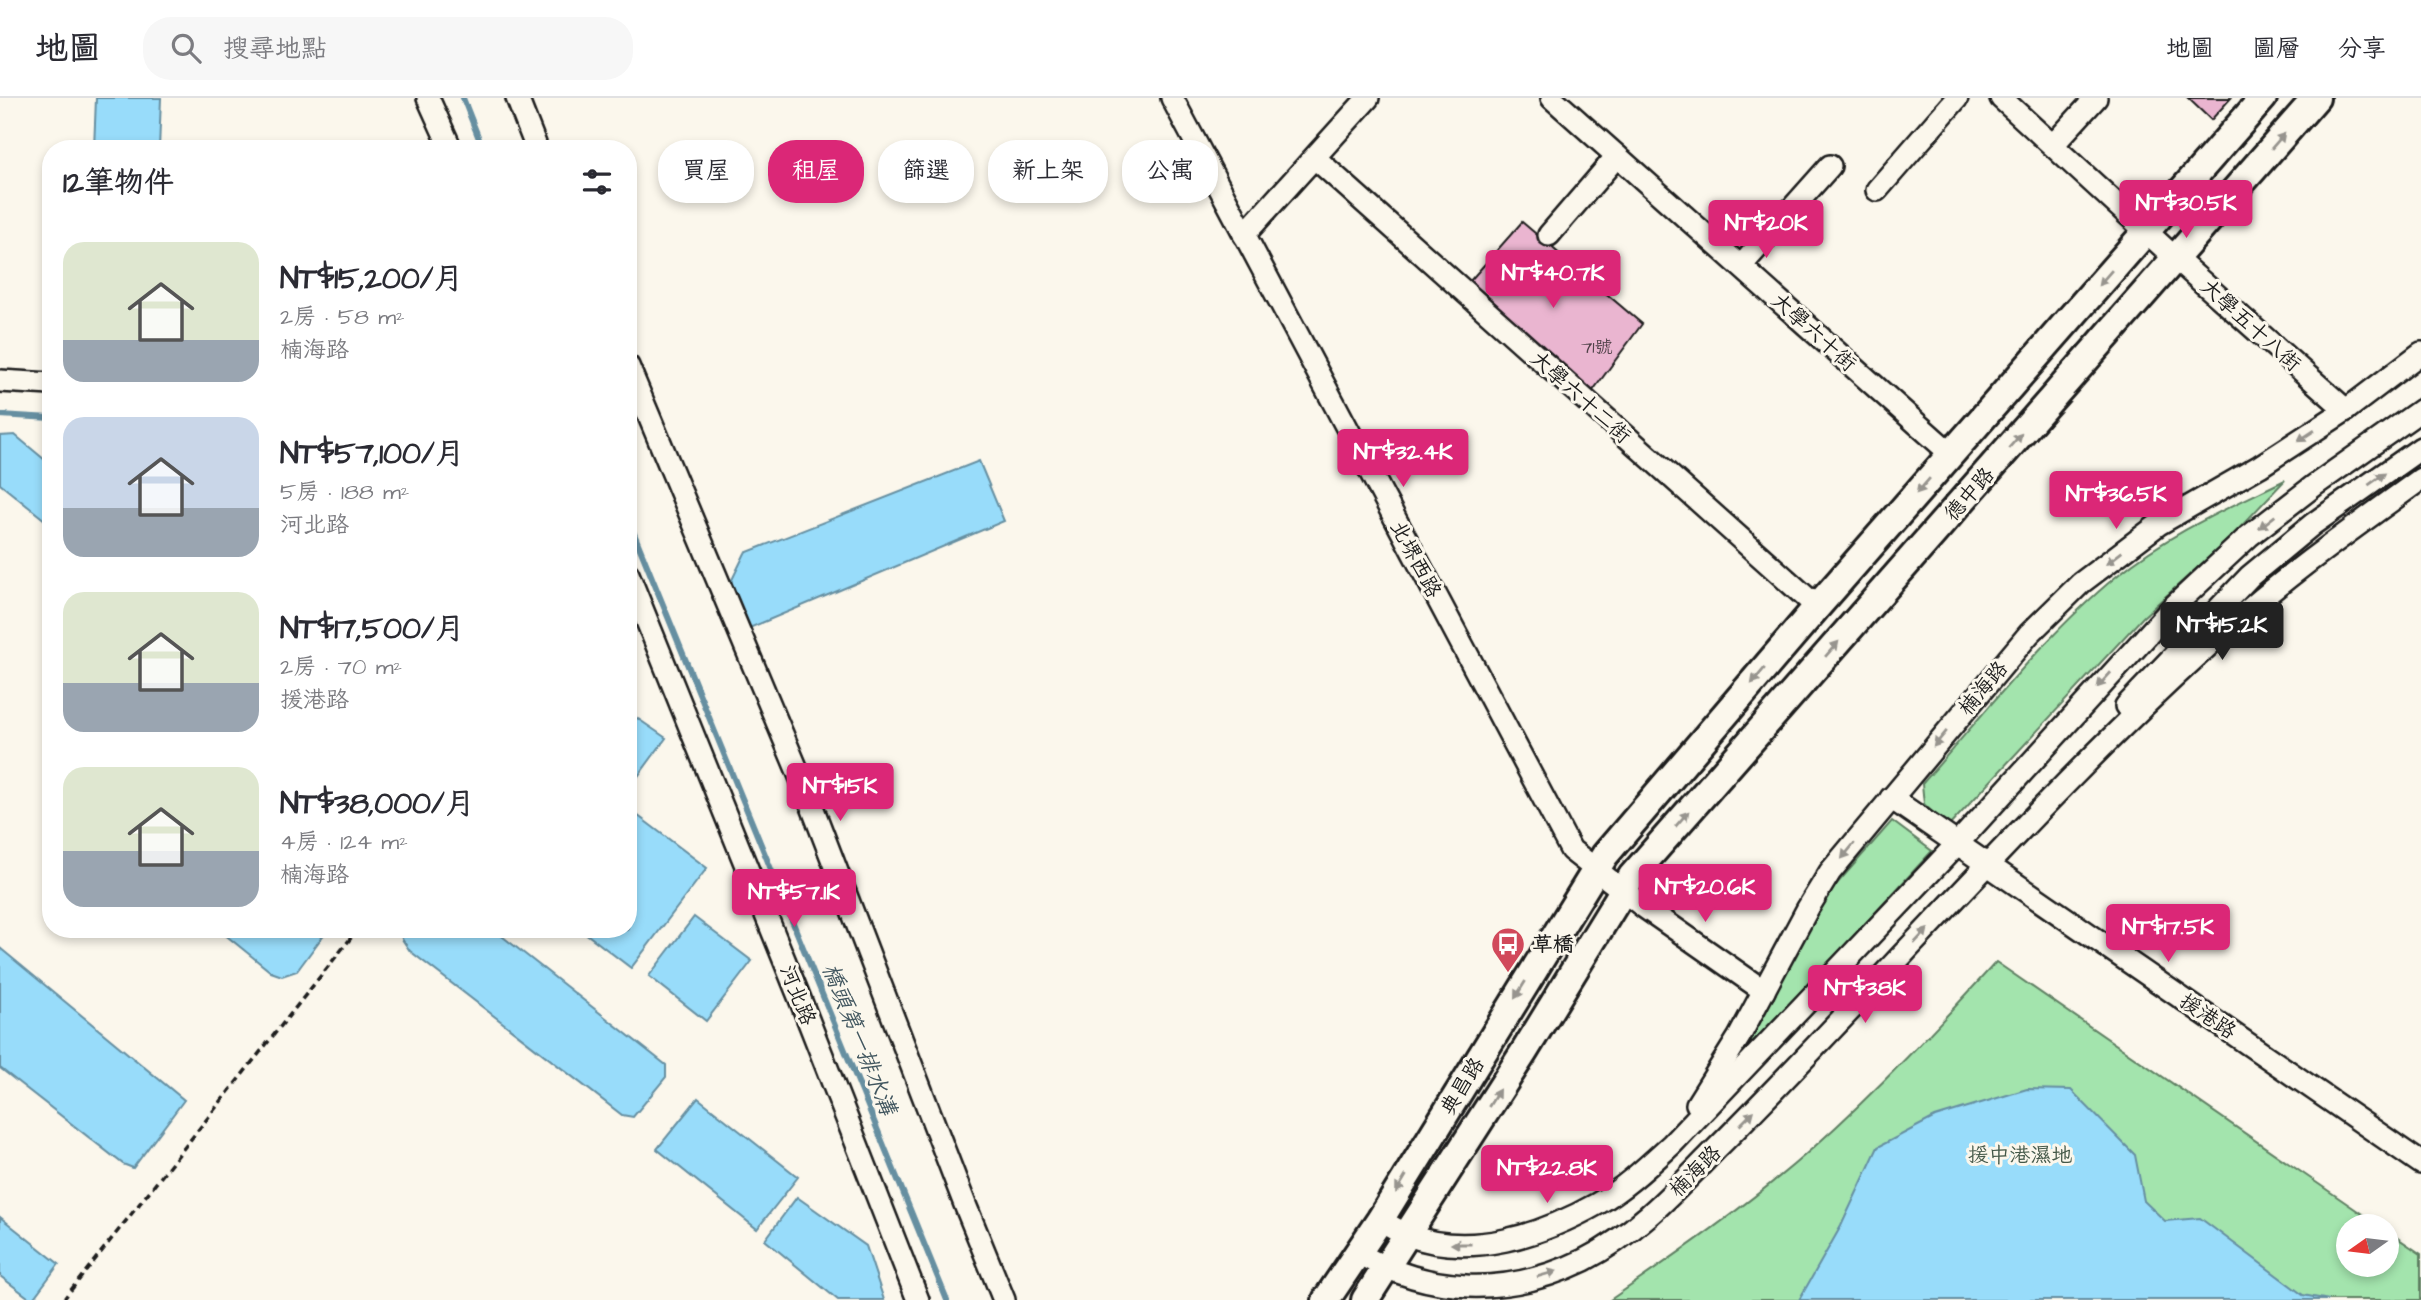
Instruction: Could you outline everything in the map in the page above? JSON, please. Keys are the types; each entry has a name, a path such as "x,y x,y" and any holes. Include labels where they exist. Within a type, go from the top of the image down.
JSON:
{"main road":[{"name":"德中路","path":"1594,869 1817,607 2263,98"},
{"name":"德中路","path":"1622,890 2316,98"},
{"name":"典昌路","path":"1326,1300 1380,1220 1594,869"},
{"name":"典昌路","path":"1365,1300 1622,890"}],"street":[{"path":"428,98 447,140"},
{"path":"517,98 533,140"},
{"name":"北堺西路","path":"1172,98 1571,850 1622,890 1764,990"},
{"path":"1244,235 1368,98"},
{"name":"大學六十街","path":"1552,98 1951,454"},
{"path":"1877,190 1957,98"},
{"name":"大學五十八街","path":"2001,98 2346,410"},
{"path":"2053,145 2096,98"},
{"path":"1549,235 1617,156"},
{"name":"大學六十二街","path":"1315,158 1817,607"},
{"path":"1741,266 1830,166"},
{"name":"楠海路","path":"1672,1144 1739,1037 1830,872 2029,634 2081,583 2160,524 2260,466 2346,410 2421,353"},
{"path":"0,381 42,383"},
{"path":"637,387 806,791 1004,1300"},
{"name":"楠海路","path":"1380,1220 1408,1235 1437,1243 1465,1245 1501,1240 1545,1230 1599,1203 1636,1176 1672,1144 1957,844 2112,672 2192,589 2260,527 2421,410"},
{"name":"楠海路","path":"2015,835 2121,711 2250,576 2313,524 2421,448"},
{"name":"楠海路","path":"1358,1253 1385,1269 1415,1280 1458,1287 1497,1286 1553,1273 1607,1248 1652,1213 1754,1111 2015,835 2175,676 2231,625 2311,559 2421,479"},
{"name":"河北路","path":"637,596 918,1300"},
{"name":"援港路","path":"1891,798 2421,1163"}],"path":[{"path":"63,1300 351,938"}],"green space":[{"path":"2285,480 2231,537 2143,617 1948,827 1924,804 1922,784 2016,675 2091,598 2157,547"},
{"path":"1892,821 1932,851 1744,1055 1738,1055 1815,913"},
{"name":"援中港濕地","path":"1996,962 2362,1214 2336,1214 2336,1278 2399,1278 2399,1239 2421,1254 2421,1300 1610,1300 1740,1208 1790,1168 1862,1103"}],"water":[{"path":"96,98 161,98 159,140 94,140"},
{"path":"15,435 42,458 42,518 0,484 0,436"},
{"path":"979,461 1004,521 747,629 728,588 745,553"},
{"path":"637,718 666,738 637,778"},
{"path":"637,815 707,868 631,968 592,938 637,938"},
{"path":"694,917 752,961 706,1021 649,976"},
{"path":"229,938 321,938 297,971 282,976 271,972"},
{"path":"504,938 666,1065 666,1077 633,1117 622,1115 410,951 402,939"},
{"path":"0,948 184,1100 133,1168 123,1164 0,1068"},
{"path":"2027,1089 2071,1090 2135,1155 2144,1201 2165,1221 2200,1218 2303,1295 2329,1300 1799,1300 1841,1226 1878,1147 1935,1117"},
{"path":"698,1098 798,1177 757,1229 657,1149"},
{"path":"797,1197 866,1246 884,1300 838,1300 765,1240"},
{"path":"0,1217 59,1264 32,1300 0,1276"}],"building":[{"path":"2188,98 2231,98 2211,120"},
{"path":"1522,222 1642,324 1586,400 1462,290"}],"waterway":[{"name":"橋頭第一排水溝","path":"463,98 479,140"},
{"path":"0,415 42,417"},
{"name":"橋頭第一排水溝","path":"637,541 947,1300"}],"place":[{"name":"草橋","path":"1508,974"}]}
